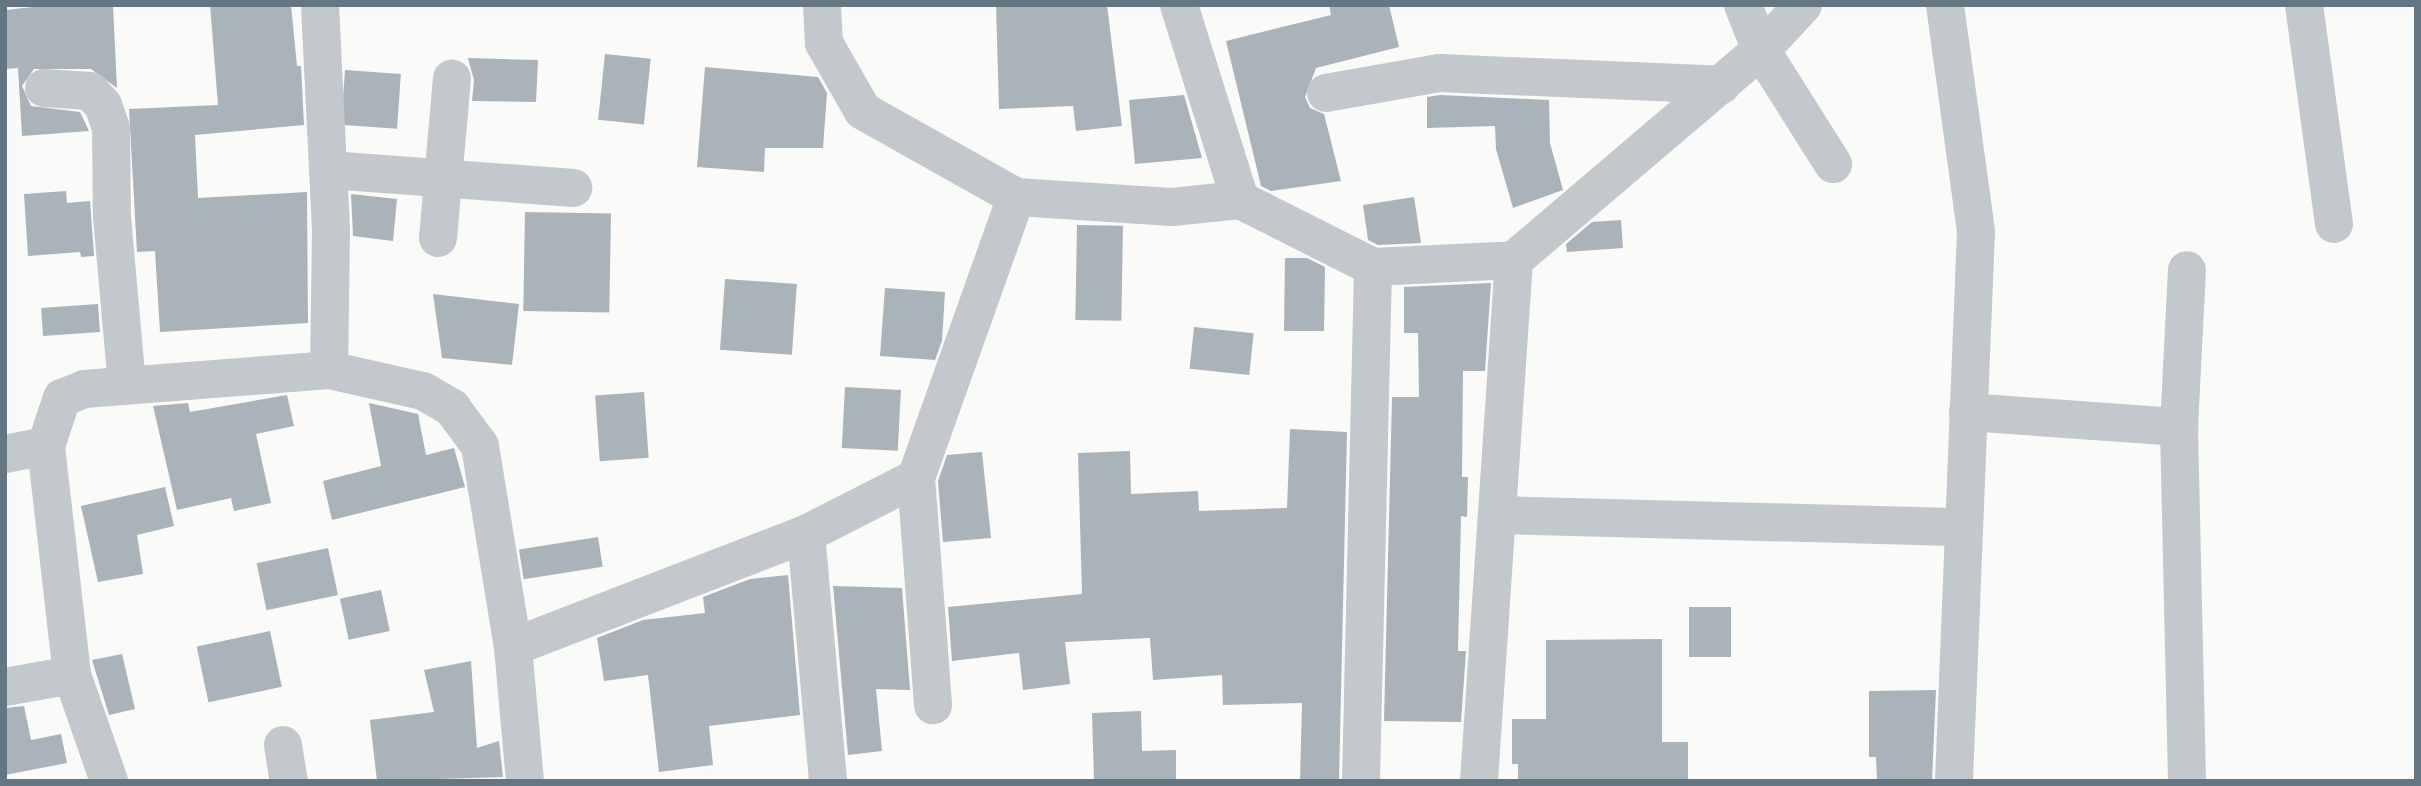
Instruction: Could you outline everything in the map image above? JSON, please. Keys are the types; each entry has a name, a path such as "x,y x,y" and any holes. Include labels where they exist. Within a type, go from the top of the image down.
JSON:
{"street":[{"path":"320,5 329,170 330,370"},
{"path":"822,5 824,43 863,111 1016,197 1172,207 1240,200 1373,267 1514,260 1723,85 1761,50 1799,6"},
{"path":"1179,5 1240,200"},
{"path":"1743,5 1761,50 1833,164"},
{"path":"1945,5 1976,231 1954,781"},
{"path":"2304,5 2334,224"},
{"path":"1326,93 1439,73 1723,85"},
{"path":"438,238 452,79"},
{"path":"44,88 90,91 103,105 111,128 112,217 127,385"},
{"path":"329,170 444,175 573,188"},
{"path":"933,705 916,478 1016,197"},
{"path":"1479,781 1514,260"},
{"path":"1362,781 1373,267"},
{"path":"2187,270 2179,427 2187,781"},
{"path":"109,781 72,675 46,446 62,398 84,389 330,370 422,391 452,408 480,446 513,646 524,781"},
{"path":"1968,412 2179,427"},
{"path":"5,454 46,446"},
{"path":"513,646 806,534 916,478"},
{"path":"1497,515 1963,527"},
{"path":"806,534 828,781"},
{"path":"5,687 72,675"}],"building":[{"path":"52,5 113,5 117,88 91,69 34,69 22,86 31,106 80,112 89,131 22,136 18,68 5,69 5,10"},
{"path":"210,5 291,5 297,66 301,66 304,125 195,135 198,198 307,192 308,323 160,332 155,251 137,252 129,109 218,105"},
{"path":"996,5 1107,5 1122,126 1076,131 1073,106 999,109"},
{"path":"1329,5 1389,5 1399,47 1316,68 1305,97 1310,108 1324,114 1341,181 1271,191 1261,186 1226,41 1331,15"},
{"path":"605,54 651,59 644,124 598,120"},
{"path":"468,58 538,60 536,102 472,101 474,80"},
{"path":"705,67 818,77 827,93 823,148 765,148 764,172 697,167"},
{"path":"345,70 401,74 397,129 341,125"},
{"path":"1184,95 1202,158 1135,164 1129,100"},
{"path":"1440,95 1549,100 1550,143 1563,190 1513,208 1496,149 1495,126 1427,128 1427,97"},
{"path":"66,191 67,203 90,201 94,256 81,257 80,252 28,256 24,194"},
{"path":"351,194 397,199 393,241 353,236"},
{"path":"1414,197 1421,243 1378,245 1368,240 1363,205"},
{"path":"525,212 611,214 609,312 523,311"},
{"path":"1621,220 1623,248 1567,252 1566,244 1592,222"},
{"path":"1077,225 1123,226 1121,321 1075,320"},
{"path":"1285,258 1307,258 1325,267 1324,331 1284,331"},
{"path":"725,279 797,284 792,355 720,350"},
{"path":"1491,283 1485,371 1463,371 1462,477 1468,477 1467,517 1461,516 1458,651 1466,651 1461,722 1384,721 1392,397 1419,397 1418,333 1404,333 1404,287"},
{"path":"885,288 945,292 942,341 935,360 880,356"},
{"path":"433,294 519,304 512,365 442,358"},
{"path":"98,304 100,332 43,336 41,308"},
{"path":"1194,327 1254,333 1249,375 1190,369"},
{"path":"845,387 901,390 898,451 842,448"},
{"path":"644,392 649,458 600,461 595,395"},
{"path":"287,395 294,426 256,434 271,503 234,511 231,498 177,510 153,406 188,403 190,412"},
{"path":"369,403 418,414 426,455 454,448 465,487 332,520 323,481 381,466"},
{"path":"1290,429 1347,432 1339,781 1300,781 1302,703 1223,705 1222,675 1153,680 1150,638 1065,642 1070,684 1023,690 1019,653 952,661 948,607 1082,594 1078,453 1130,451 1131,494 1198,491 1199,511 1287,508"},
{"path":"982,452 991,538 943,542 938,481 947,455"},
{"path":"165,487 174,526 137,535 143,574 98,582 81,506"},
{"path":"598,537 603,567 524,579 519,550"},
{"path":"328,548 338,595 267,610 257,563"},
{"path":"788,575 800,715 709,726 713,765 659,772 648,675 604,681 597,638 643,620 705,613 703,597 750,579"},
{"path":"833,586 902,588 910,690 876,689 882,751 848,755"},
{"path":"381,590 390,631 349,640 340,599"},
{"path":"1689,607 1731,607 1731,657 1689,657"},
{"path":"270,631 282,687 208,702 197,647"},
{"path":"1662,639 1662,742 1688,742 1688,781 1518,781 1518,764 1512,764 1512,719 1546,719 1546,640"},
{"path":"122,654 135,709 109,715 92,660"},
{"path":"471,661 477,748 499,741 503,777 377,781 370,720 434,712 424,670"},
{"path":"1936,690 1932,781 1877,781 1876,757 1869,757 1869,691"},
{"path":"24,706 31,740 61,734 67,763 5,775 5,708"},
{"path":"1141,711 1142,751 1176,750 1176,781 1094,781 1092,713"}]}
